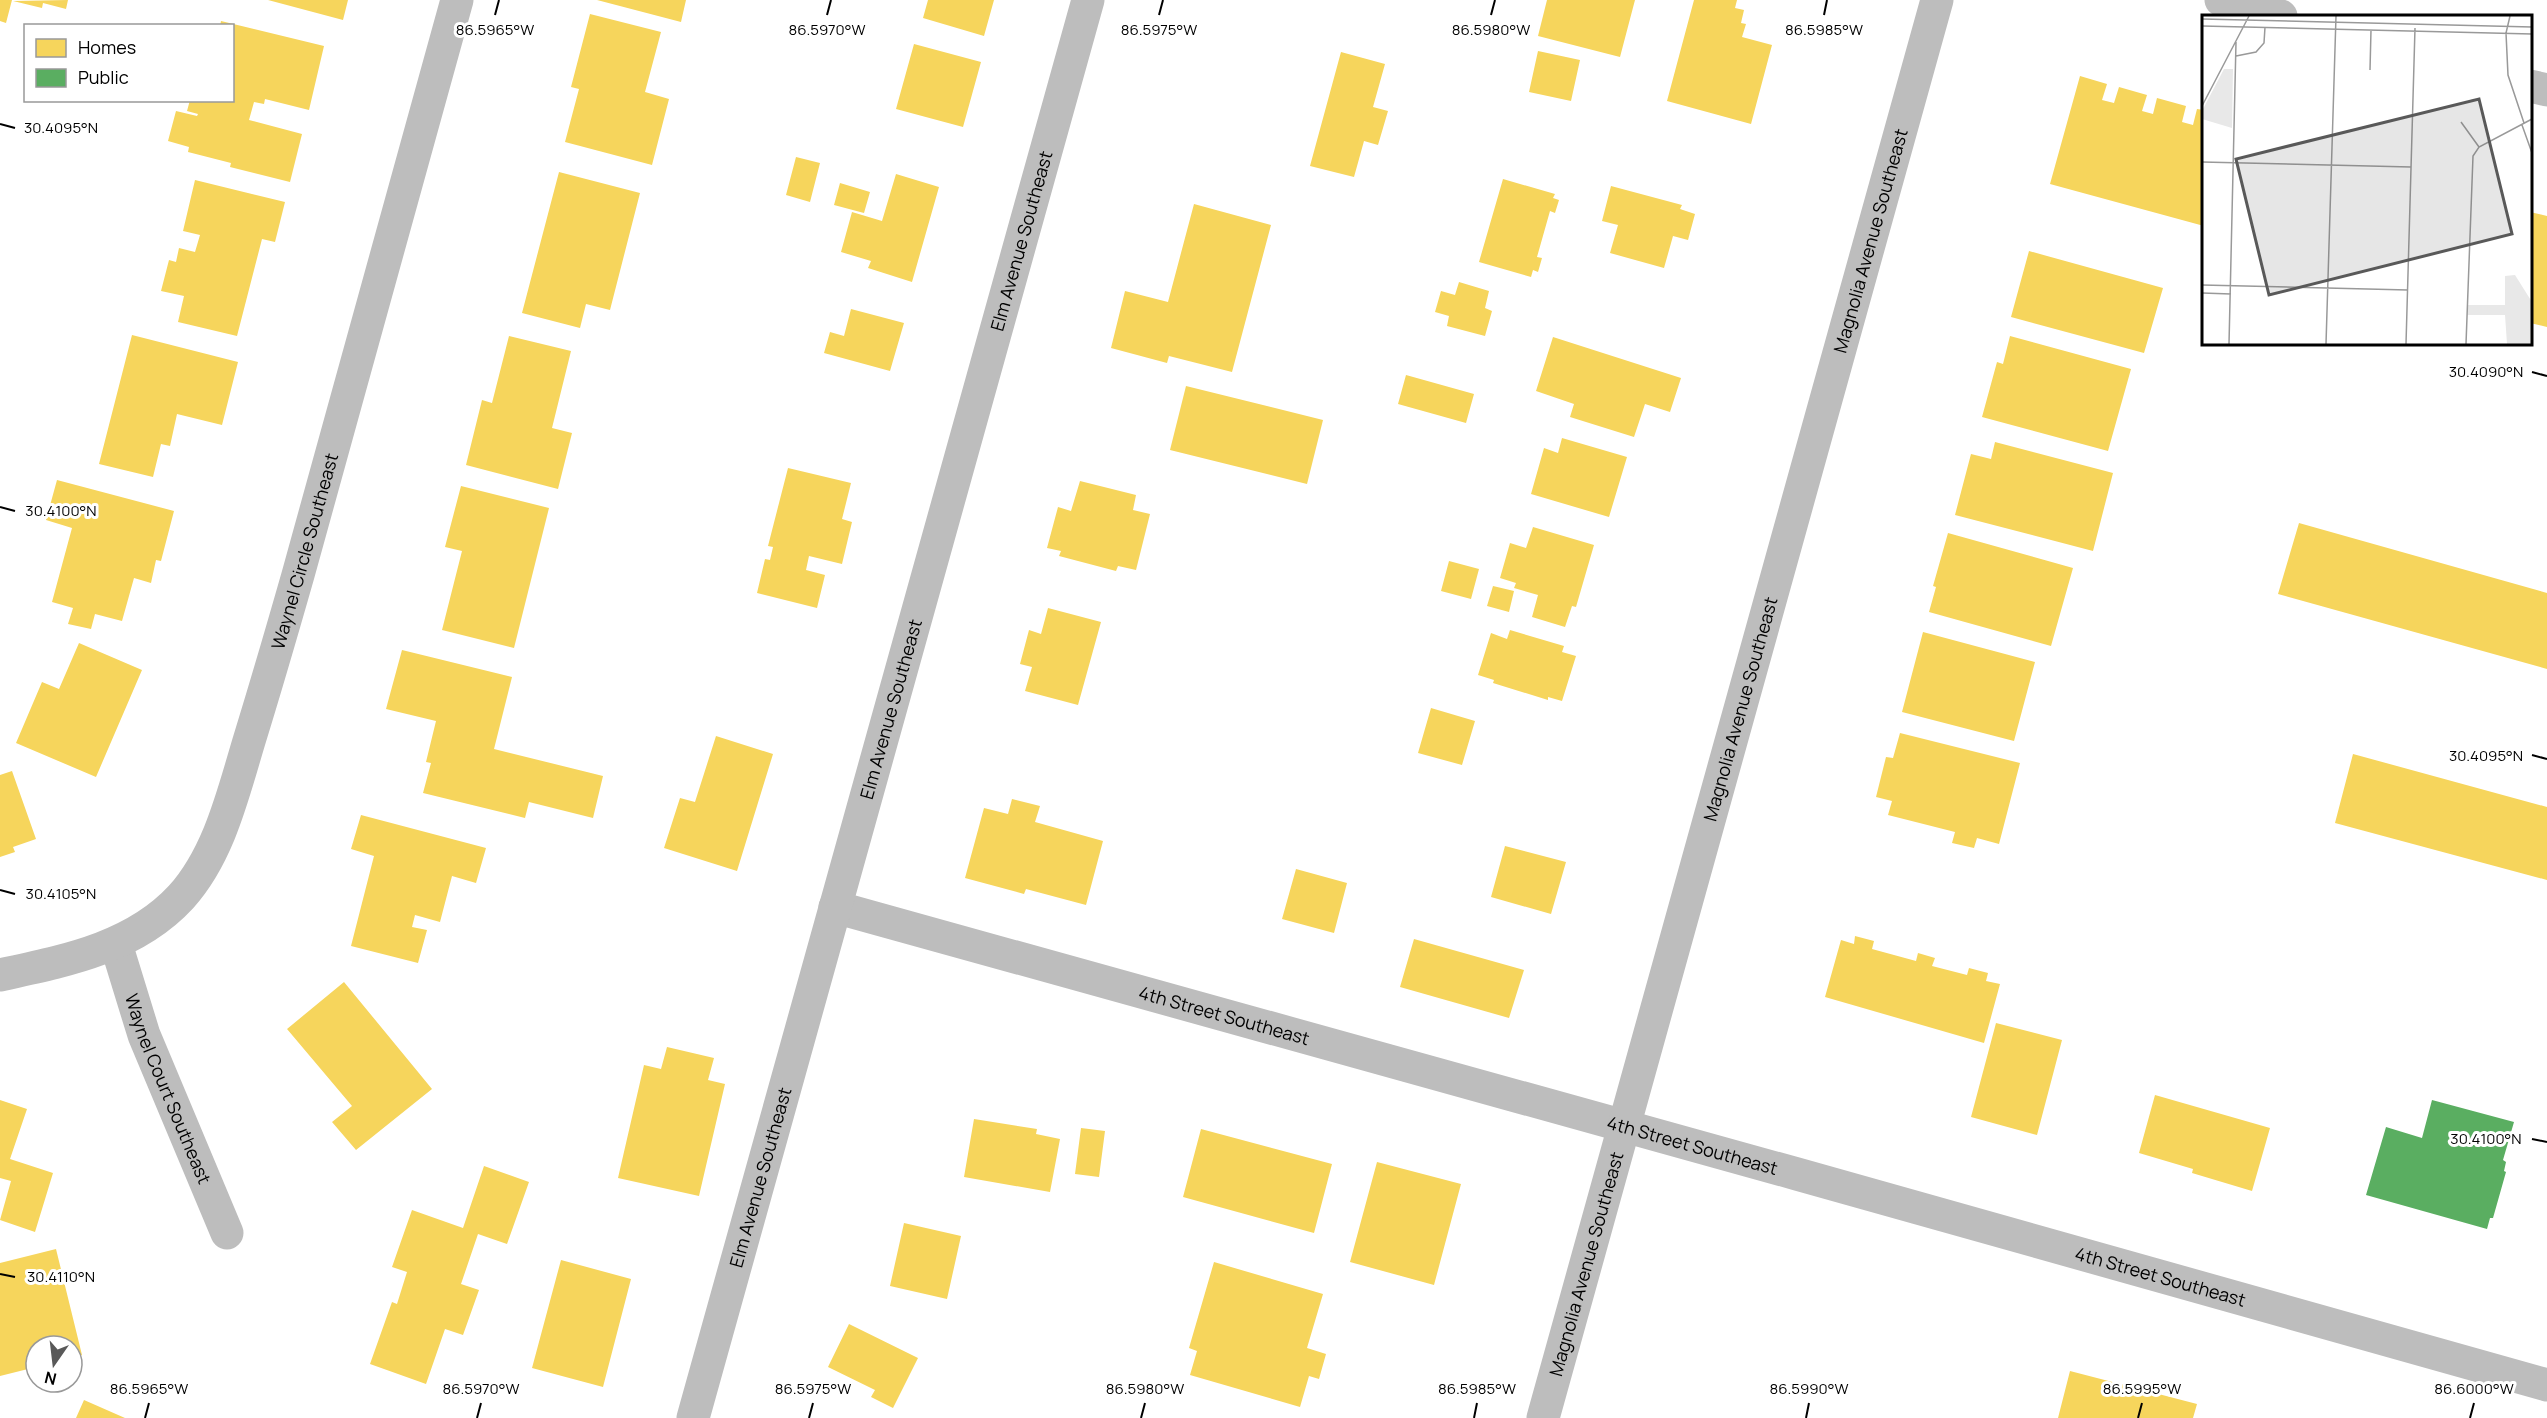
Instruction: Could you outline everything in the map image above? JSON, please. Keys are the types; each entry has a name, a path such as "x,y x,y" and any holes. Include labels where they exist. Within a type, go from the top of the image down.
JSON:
{"street":[{"name":"Waynel Circle Southeast","path":"0,975 116,944 151,925 181,897 201,872 229,808 276,652 457,0"},
{"name":"Elm Avenue Southeast","path":"693,1418 1088,0"},
{"name":"Magnolia Avenue Southeast","path":"1543,1418 1937,0"},
{"path":"2221,0 2277,15"},
{"path":"2532,86 2547,90"},
{"name":"4th Street Southeast","path":"835,907 2547,1385"},
{"name":"Waynel Court Southeast","path":"116,944 144,1035 227,1233"}],"building: Homes":[{"path":"0,0 12,0 6,23 0,21"},
{"path":"68,0 66,9 43,3 42,8 13,1"},
{"path":"268,0 348,0 343,20"},
{"path":"597,0 686,0 681,22"},
{"path":"928,0 994,0 984,36 923,18"},
{"path":"1547,0 1635,0 1620,57 1538,36"},
{"path":"1694,0 1737,0 1735,8 1744,10 1741,23 1746,24 1742,37 1772,45 1751,124 1667,101"},
{"path":"590,14 661,32 645,92 669,99 652,165 565,142 579,89 571,87"},
{"path":"234,24 324,46 309,110 265,99 264,104 254,102 249,120 302,134 290,182 230,167 231,163 188,152 189,147 168,141 176,111 197,116 198,114 187,111 189,102 234,102"},
{"path":"914,44 981,62 963,127 896,109"},
{"path":"1538,51 1580,60 1571,101 1529,92"},
{"path":"1341,52 1385,64 1373,107 1388,111 1378,145 1364,141 1354,177 1310,166"},
{"path":"2080,76 2107,84 2102,100 2114,103 2119,87 2147,95 2142,111 2153,114 2157,98 2186,106 2182,122 2193,125 2197,109 2202,110 2202,225 2050,184"},
{"path":"796,157 820,163 810,202 786,195"},
{"path":"559,172 640,193 610,310 586,304 580,328 522,313"},
{"path":"896,174 939,187 912,282 868,268 871,261 841,252 852,212 882,221"},
{"path":"1503,179 1555,194 1553,198 1559,200 1555,213 1550,211 1537,257 1542,258 1538,272 1533,270 1531,277 1479,262"},
{"path":"195,180 285,202 275,242 262,239 237,336 178,322 184,296 161,291 169,260 176,262 179,248 195,252 200,235 183,231"},
{"path":"840,183 870,192 864,213 834,205"},
{"path":"1611,186 1682,205 1680,209 1695,214 1688,240 1673,236 1664,268 1610,253 1618,225 1602,221"},
{"path":"1194,204 1271,225 1232,372 1169,356 1167,363 1111,348 1125,291 1168,302"},
{"path":"2532,212 2547,216 2547,327 2532,323"},
{"path":"2029,251 2163,288 2144,353 2011,317"},
{"path":"1459,282 1489,291 1485,308 1492,311 1485,336 1447,326 1449,316 1435,312 1441,291 1455,295"},
{"path":"851,309 904,323 890,371 824,353 830,332 844,336"},
{"path":"132,335 238,362 222,425 177,414 170,446 161,444 153,477 99,464"},
{"path":"509,336 571,351 552,428 572,433 558,489 466,465 482,400 492,403"},
{"path":"2010,336 2131,369 2108,451 1982,417 1997,362 2003,364"},
{"path":"1553,337 1681,378 1670,412 1645,404 1634,437 1570,417 1574,404 1536,391"},
{"path":"1406,375 1474,394 1466,423 1398,404"},
{"path":"1186,386 1323,420 1307,484 1170,450"},
{"path":"1562,438 1627,457 1609,517 1531,494 1544,448 1558,453"},
{"path":"1995,442 2113,473 2093,551 1955,515 1971,454 1991,459"},
{"path":"788,468 851,483 842,519 852,522 842,564 809,556 806,570 825,575 817,608 757,593 765,559 770,560 773,547 768,546"},
{"path":"57,480 174,511 161,561 156,560 151,583 134,578 122,621 95,614 91,629 68,624 73,608 52,602 72,528 46,520"},
{"path":"1080,481 1136,495 1133,510 1150,514 1136,570 1118,566 1116,571 1059,556 1061,551 1047,548 1058,507 1071,511"},
{"path":"461,486 549,508 514,648 442,630 462,551 445,547"},
{"path":"2299,523 2547,593 2547,669 2278,594"},
{"path":"1533,527 1594,545 1576,607 1572,606 1565,627 1532,617 1538,595 1514,588 1516,583 1500,578 1510,543 1526,548"},
{"path":"1948,533 2073,568 2051,646 1929,612 1936,587 1933,586"},
{"path":"1449,561 1479,569 1471,599 1441,591"},
{"path":"1493,586 1514,591 1509,612 1487,606"},
{"path":"1048,608 1101,622 1078,705 1025,691 1032,667 1020,664 1029,630 1041,634"},
{"path":"1510,630 1564,646 1562,652 1576,656 1562,701 1548,697 1548,700 1493,683 1494,680 1478,675 1491,633 1507,639"},
{"path":"1923,632 2035,662 2014,741 1902,712"},
{"path":"79,643 142,670 96,777 16,743 42,682 59,689"},
{"path":"402,650 512,677 494,749 603,776 593,818 529,802 525,818 423,793 431,763 426,762 436,721 386,709"},
{"path":"1431,708 1475,721 1462,765 1418,753"},
{"path":"1900,733 2020,763 1999,844 1977,838 1974,848 1952,843 1955,832 1888,815 1892,801 1876,797 1886,757 1893,758"},
{"path":"716,736 773,754 737,871 664,848 680,798 695,802"},
{"path":"2353,754 2547,807 2547,880 2335,823"},
{"path":"12,771 36,839 13,847 15,852 0,857 0,775"},
{"path":"1012,799 1040,806 1035,822 1103,841 1086,905 1026,889 1024,894 965,878 984,808 1008,814"},
{"path":"361,815 486,848 476,883 452,876 440,922 415,915 412,927 427,930 418,963 351,946 374,856 351,849"},
{"path":"1505,846 1566,862 1551,914 1491,897"},
{"path":"1296,869 1347,883 1334,933 1282,919"},
{"path":"1855,936 1874,941 1872,949 1916,961 1918,953 1935,958 1932,966 1967,975 1969,968 1988,973 1986,981 2000,984 1984,1043 1825,997 1841,940 1854,944"},
{"path":"1414,939 1524,970 1509,1018 1400,987"},
{"path":"344,982 432,1089 356,1150 332,1122 352,1106 287,1029"},
{"path":"1996,1023 2062,1040 2037,1135 1971,1117"},
{"path":"667,1047 714,1058 708,1080 725,1084 699,1196 618,1178 644,1065 661,1069"},
{"path":"2155,1095 2270,1128 2252,1191 2192,1173 2193,1169 2139,1153"},
{"path":"0,1100 27,1109 10,1159 53,1173 35,1232 0,1220 11,1181 0,1178"},
{"path":"974,1119 1037,1129 1036,1134 1060,1139 1050,1192 964,1177"},
{"path":"1081,1128 1105,1131 1099,1177 1075,1174"},
{"path":"1201,1129 1332,1164 1314,1233 1183,1197"},
{"path":"1377,1162 1461,1184 1434,1285 1350,1262"},
{"path":"484,1166 529,1182 507,1244 478,1234 461,1284 479,1290 463,1335 445,1329 426,1384 370,1364 392,1302 397,1304 407,1272 392,1267 412,1210 463,1228"},
{"path":"904,1223 961,1236 947,1299 890,1286"},
{"path":"56,1249 77,1334 24,1334 24,1370 0,1376 0,1263"},
{"path":"561,1260 631,1279 603,1387 532,1368"},
{"path":"1214,1262 1323,1294 1307,1348 1326,1354 1319,1379 1309,1376 1300,1407 1190,1375 1197,1351 1189,1348"},
{"path":"849,1324 918,1358 893,1408 871,1397 875,1390 828,1367"},
{"path":"2070,1371 2197,1404 2193,1418 2058,1418"},
{"path":"84,1400 125,1418 76,1418"}],"building: Public":[{"path":"2432,1100 2514,1122 2503,1160 2506,1162 2504,1171 2506,1172 2493,1218 2490,1218 2487,1229 2366,1195 2386,1127 2422,1138"}]}
